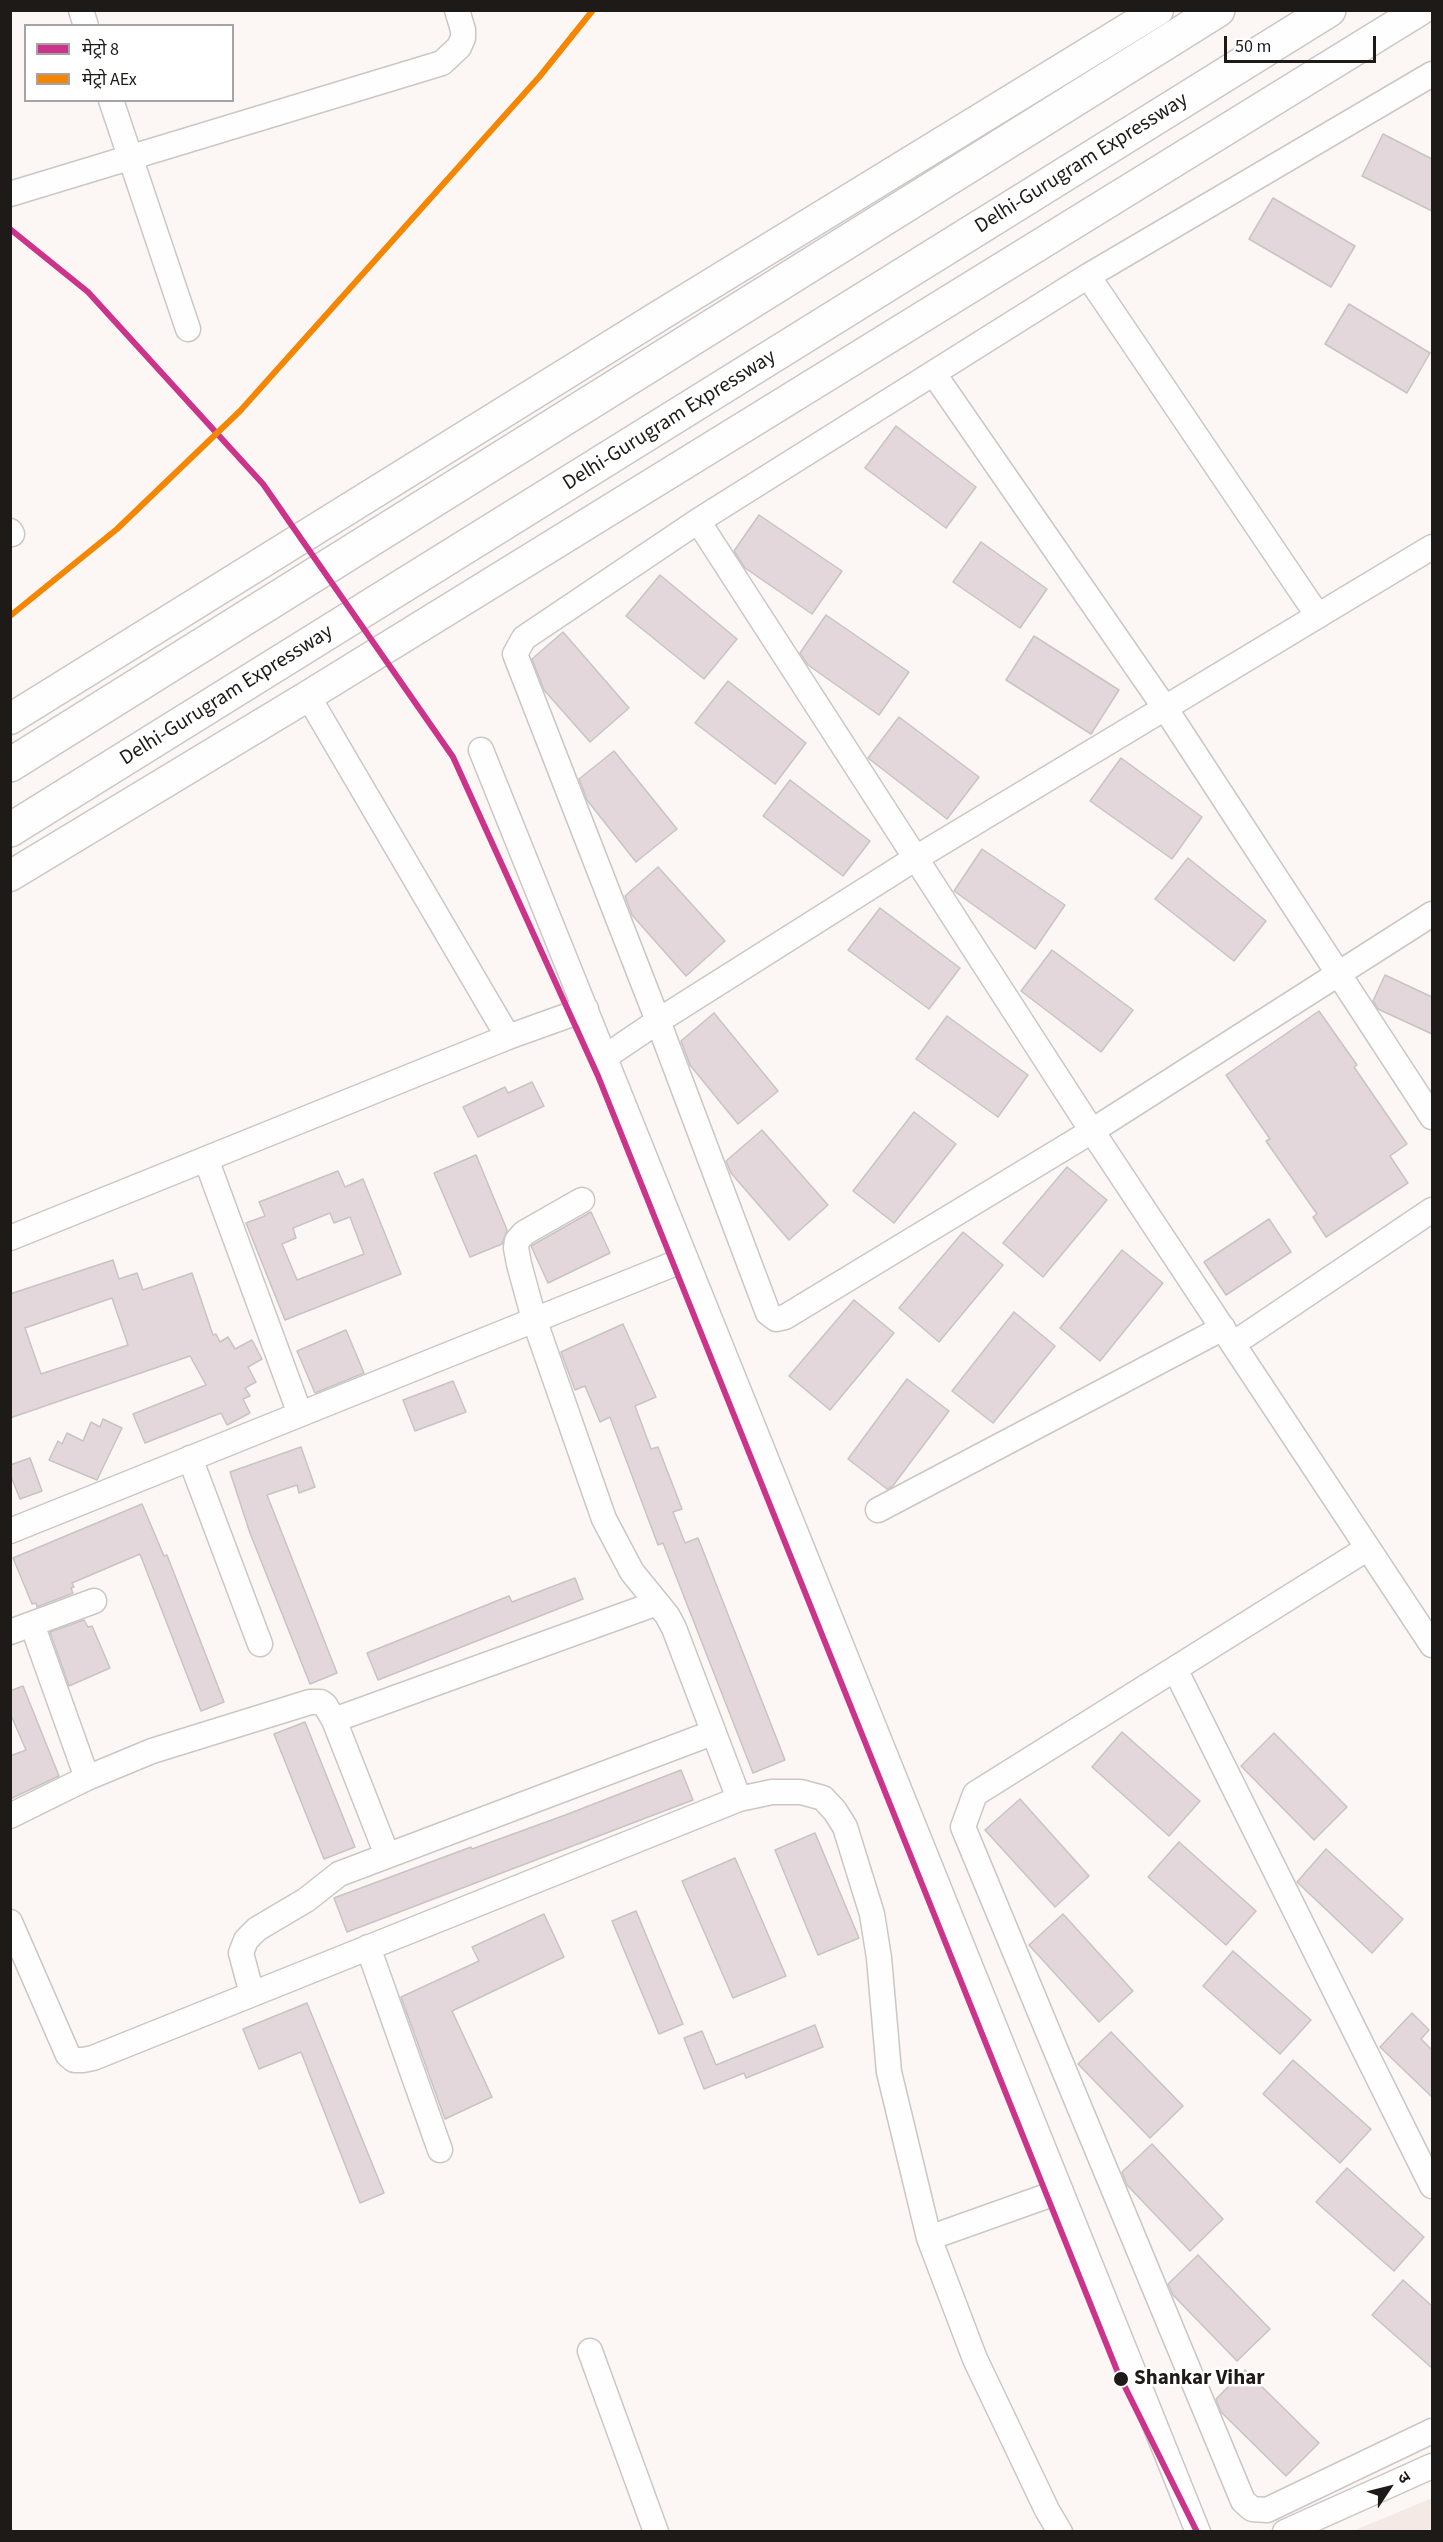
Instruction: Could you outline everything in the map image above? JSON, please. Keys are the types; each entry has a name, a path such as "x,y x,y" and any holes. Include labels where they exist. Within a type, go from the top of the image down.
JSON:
{"highway":[{"path":"10,765 1218,10"},
{"name":"Delhi-Gurugram Expressway","path":"10,830 1329,10"}],"main road":[{"path":"10,719 654,319 1158,10"},
{"path":"10,876 308,696 1420,10"}],"street":[{"path":"10,194 442,63 459,47 463,38 457,10"},
{"path":"1432,74 1088,276 698,521 524,638 515,654 658,1021 768,1313 776,1319 784,1317 1092,1131 1432,914"},
{"path":"112,102 188,329"},
{"path":"1088,276 1318,616"},
{"path":"934,374 1165,708 1432,1117"},
{"path":"698,521 1092,1131 1432,1645"},
{"path":"605,1057 916,858 1432,547"},
{"path":"308,696 508,1036"},
{"path":"481,750 1198,2532"},
{"path":"10,1239 508,1036 586,1009"},
{"path":"206,1159 300,1414"},
{"path":"582,1200 524,1233 518,1241 519,1264 534,1319 604,1519 632,1572 674,1628 739,1799"},
{"path":"878,1510 1228,1336 1432,1210"},
{"path":"10,1531 686,1259"},
{"path":"190,1458 260,1644"},
{"path":"1368,1548 975,1794 963,1827 1247,2505 1252,2509 1267,2510 1432,2431"},
{"path":"87,1778 21,1628 94,1601"},
{"path":"334,1720 657,1603"},
{"path":"1175,1669 1432,2186"},
{"path":"10,1815 152,1750 310,1702 321,1702 325,1704 334,1720 387,1855"},
{"path":"252,1994 242,1963 241,1953 246,1940 257,1929 306,1900 339,1874 712,1732"},
{"path":"10,1922 68,2055 74,2060 93,2058 739,1799 772,1792 801,1792 823,1798 845,1827 872,1914 879,1958 889,2072 928,2238 975,2359 1047,2510 1060,2532"},
{"path":"368,1947 440,2150"},
{"path":"928,2238 1061,2191"},
{"path":"590,2351 656,2532"},
{"path":"1285,2532 1432,2466"}],"shaded area":[{"path":"1432,2498 1432,2531 1353,2531"}],"building":[{"path":"1383,134 1432,159 1432,211 1362,176"},
{"path":"1273,198 1355,246 1331,287 1249,239"},
{"path":"1349,304 1430,353 1407,393 1325,344"},
{"path":"896,426 976,487 946,528 865,468"},
{"path":"759,515 842,571 812,614 745,568 734,551"},
{"path":"981,542 1047,589 1020,628 953,582"},
{"path":"660,575 737,639 704,679 626,616"},
{"path":"826,615 909,672 879,715 808,665 800,653"},
{"path":"563,632 629,708 590,742 544,690 532,659"},
{"path":"1034,636 1119,690 1091,734 1006,680"},
{"path":"728,681 806,743 775,784 695,723"},
{"path":"899,717 979,777 947,819 868,758"},
{"path":"614,751 677,829 636,862 587,800 579,779"},
{"path":"1121,758 1202,817 1172,859 1090,801"},
{"path":"790,780 870,841 843,876 763,816"},
{"path":"982,849 1065,905 1035,949 954,891"},
{"path":"1188,858 1266,921 1234,961 1155,899"},
{"path":"658,867 725,941 686,976 632,915 625,896"},
{"path":"880,908 960,968 929,1009 848,950"},
{"path":"1052,950 1133,1010 1101,1052 1021,991"},
{"path":"1385,975 1432,997 1432,1034 1378,1009 1373,1001"},
{"path":"1319,1011 1357,1065 1354,1067 1407,1144 1390,1156 1408,1183 1326,1237 1313,1217 1317,1214 1266,1141 1270,1139 1226,1075"},
{"path":"714,1013 778,1091 738,1124 690,1065 681,1041"},
{"path":"947,1016 1028,1075 998,1117 916,1059"},
{"path":"532,1082 544,1106 478,1137 463,1107 505,1087 508,1093"},
{"path":"914,1112 956,1144 894,1223 853,1191"},
{"path":"762,1130 828,1205 789,1240 731,1173 726,1161"},
{"path":"476,1155 507,1230 502,1244 470,1257 434,1173"},
{"path":"1067,1167 1107,1200 1043,1277 1003,1243"},
{"path":"338,1171 345,1187 363,1179 401,1274 285,1320 246,1223 265,1216 259,1202","holes":["330,1213 334,1223 350,1217 364,1254 297,1280 282,1244 296,1238 293,1228"]},
{"path":"591,1212 610,1253 548,1283 531,1246"},
{"path":"1269,1219 1291,1252 1226,1295 1204,1262"},
{"path":"963,1232 1003,1265 939,1342 899,1308"},
{"path":"1122,1250 1163,1283 1100,1361 1060,1328"},
{"path":"113,1260 119,1279 137,1273 143,1290 192,1273 213,1335 216,1334 220,1342 228,1337 235,1349 252,1340 262,1359 248,1367 256,1382 245,1388 250,1396 243,1399 250,1413 227,1425 221,1413 145,1443 133,1414 206,1385 190,1356 10,1418 10,1294","holes":["112,1298 128,1345 41,1374 25,1328"]},
{"path":"854,1300 894,1333 830,1410 789,1376"},
{"path":"1014,1312 1055,1346 993,1423 952,1391"},
{"path":"623,1324 656,1397 635,1406 651,1449 658,1447 682,1509 673,1512 685,1543 698,1538 785,1760 753,1773 663,1543 658,1545 610,1417 600,1422 585,1386 575,1390 561,1352"},
{"path":"346,1330 364,1373 315,1393 297,1351"},
{"path":"907,1379 949,1411 892,1487 887,1489 848,1459"},
{"path":"453,1381 466,1412 415,1431 403,1400"},
{"path":"103,1419 122,1428 97,1480 49,1460 58,1441 62,1444 67,1433 83,1441 91,1422 100,1427"},
{"path":"301,1447 315,1487 299,1493 297,1485 267,1495 337,1673 310,1684 250,1533 230,1472"},
{"path":"30,1458 42,1491 20,1499 10,1474 10,1465"},
{"path":"142,1504 164,1556 167,1555 224,1702 201,1711 140,1554 72,1583 73,1593 37,1607 36,1603 32,1604 13,1558"},
{"path":"575,1578 583,1599 378,1680 367,1653 509,1596 512,1602"},
{"path":"84,1620 88,1627 92,1626 110,1668 69,1686 50,1632"},
{"path":"23,1686 59,1776 10,1799 10,1756 26,1750 10,1713 10,1691"},
{"path":"305,1722 355,1847 324,1859 274,1734"},
{"path":"1122,1732 1200,1801 1169,1836 1092,1767"},
{"path":"1274,1733 1347,1807 1314,1840 1241,1766"},
{"path":"681,1770 693,1800 347,1932 334,1898 568,1814"},
{"path":"1020,1799 1089,1876 1055,1907 985,1830"},
{"path":"815,1833 859,1938 818,1955 775,1850"},
{"path":"1179,1842 1256,1911 1226,1945 1148,1877"},
{"path":"1326,1849 1403,1919 1372,1953 1297,1882"},
{"path":"735,1858 786,1976 733,1998 682,1881"},
{"path":"636,1911 683,2024 659,2034 612,1921"},
{"path":"544,1914 564,1957 452,2011 492,2097 445,2119 401,1997 479,1961 472,1947"},
{"path":"1063,1914 1133,1991 1099,2022 1029,1945"},
{"path":"1233,1951 1311,2020 1280,2054 1203,1986"},
{"path":"307,2003 384,2193 360,2203 301,2052 259,2069 243,2029"},
{"path":"1412,2013 1429,2030 1421,2039 1432,2050 1432,2097 1380,2047"},
{"path":"815,2025 823,2047 746,2078 744,2073 704,2089 684,2038 702,2031 716,2065"},
{"path":"1111,2032 1183,2106 1150,2138 1078,2064"},
{"path":"1293,2060 1371,2129 1340,2163 1263,2094"},
{"path":"1152,2144 1223,2219 1190,2251 1127,2185 1122,2172"},
{"path":"1347,2168 1424,2237 1394,2271 1316,2202"},
{"path":"1198,2255 1270,2329 1237,2361 1173,2295 1168,2284"},
{"path":"1403,2280 1432,2306 1432,2368 1372,2315"},
{"path":"1245,2370 1319,2443 1286,2476 1221,2412 1216,2399"}],"metro line":[{"name":"AEx","path":"10,616 117,529 240,411 540,76 593,10"},
{"name":"8","path":"10,229 88,292 263,484 453,757 598,1076 1118,2373 1197,2532"}],"place":[{"name":"Shankar Vihar","path":"1121,2379"}]}
